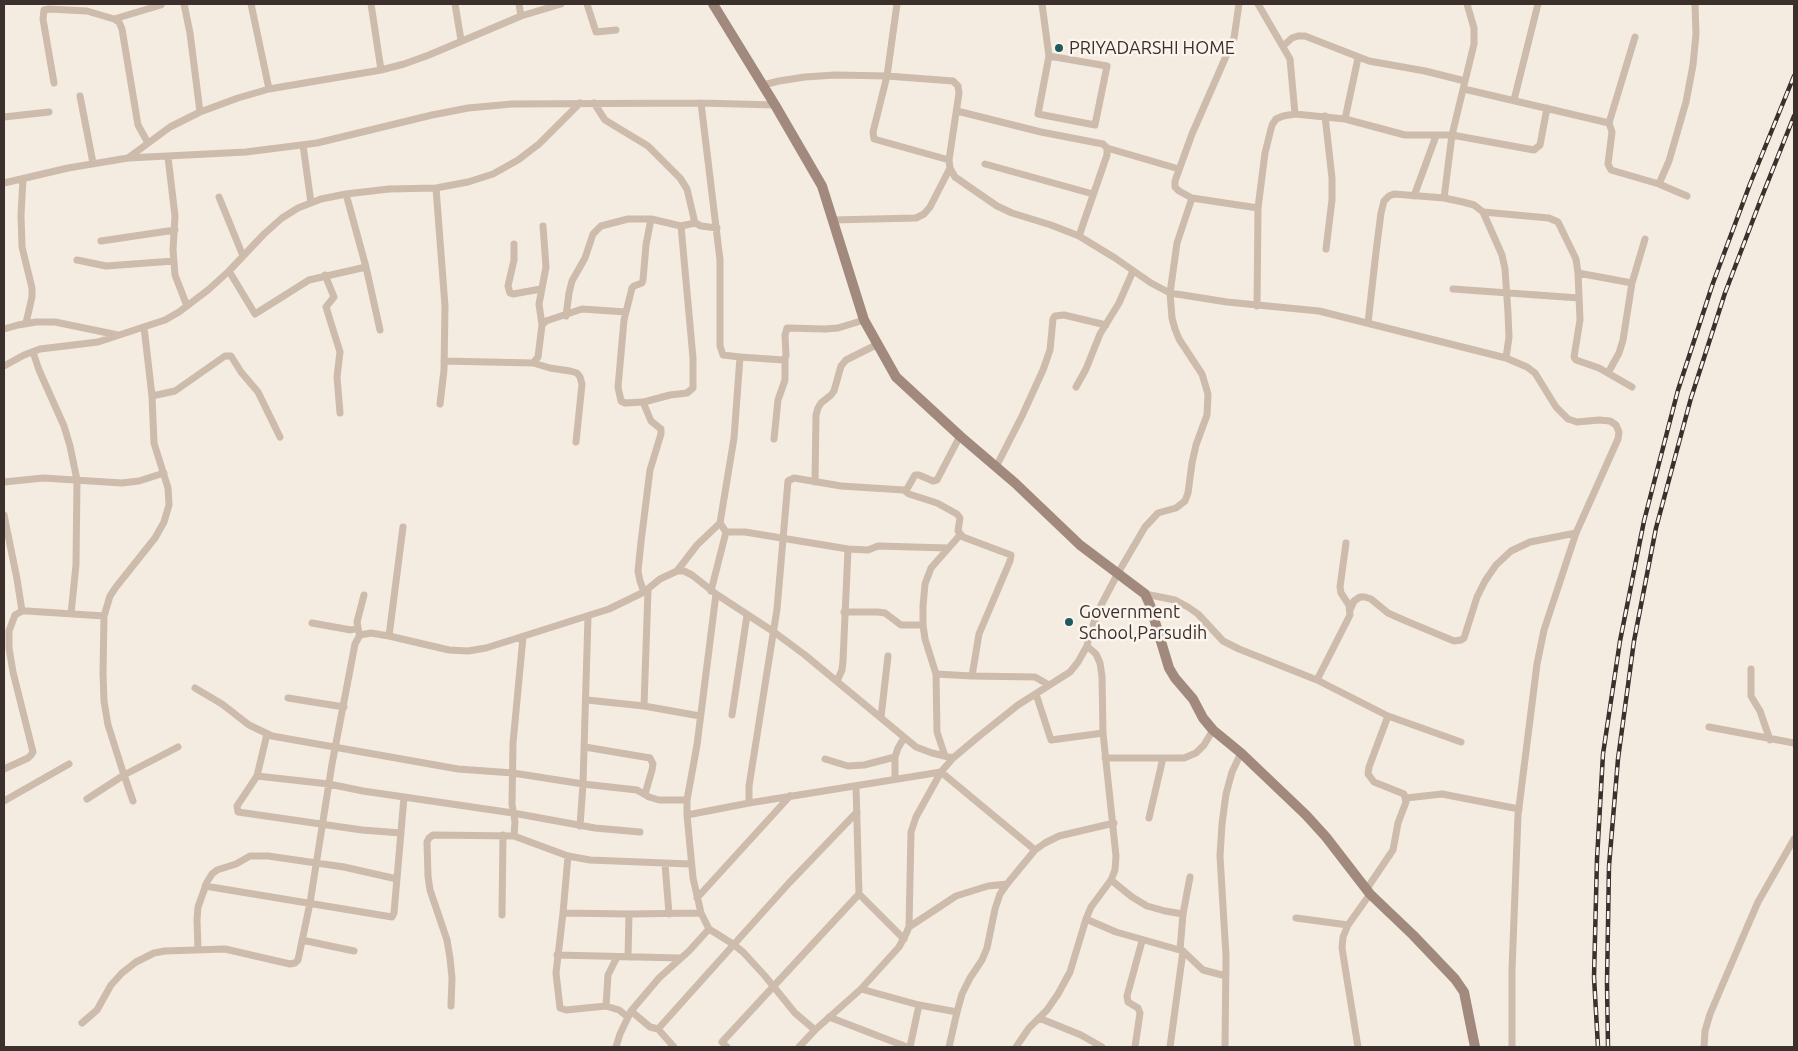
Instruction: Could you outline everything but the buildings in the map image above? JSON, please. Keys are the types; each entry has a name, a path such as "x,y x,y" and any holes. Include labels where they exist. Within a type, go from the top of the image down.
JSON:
{"main road":[{"path":"712,4 763,85 822,186 864,320 896,377 960,436 996,466 1080,545 1118,572 1144,594 1150,605 1168,668 1193,699 1203,718 1213,730 1241,753 1306,815 1326,837 1368,892 1413,935 1459,985 1464,992 1475,1047"}],"street":[{"path":"184,4 191,40 200,112"},
{"path":"251,4 269,89"},
{"path":"371,4 381,70"},
{"path":"455,4 461,40"},
{"path":"519,4 521,16"},
{"path":"128,158 170,127 200,112 269,89 381,70 404,64 430,55 461,40 521,16 561,4"},
{"path":"587,4 596,32 616,30"},
{"path":"897,4 887,76 873,132 874,139 949,160"},
{"path":"1042,4 1049,56 1038,114 1095,125 1107,66 1049,56"},
{"path":"1239,4 1234,38 1195,127 1175,181 1175,186 1179,191 1192,198 1258,208"},
{"path":"1258,4 1290,59 1295,114"},
{"path":"1444,198 1452,136 1475,37 1467,4"},
{"path":"1514,100 1538,4"},
{"path":"1659,184 1669,161 1686,102 1694,57 1696,34 1695,4"},
{"path":"114,18 161,5"},
{"path":"54,83 43,14 44,10 88,7 114,18 119,22 122,29 138,125 148,143"},
{"path":"1283,46 1292,38 1305,36 1358,58 1425,71 1514,100 1610,123"},
{"path":"1635,37 1610,123 1612,132 1609,167 1615,172 1659,184 1687,196"},
{"path":"1345,120 1358,58"},
{"path":"763,85 805,77 836,75 887,76 953,82 958,86 959,93 949,160 950,168 955,177 997,206 1079,236 1151,283 1170,293 1257,306 1319,311 1506,358 1527,366 1535,373 1556,407 1568,419 1577,422 1610,421 1616,425 1619,432 1618,439 1576,533 1540,647 1519,809 1513,942 1512,1047"},
{"path":"80,96 92,163"},
{"path":"4,183 92,163 128,158 246,152 303,145 468,108 512,104 580,103 775,105"},
{"path":"4,366 33,352 60,346 98,342 165,320 208,290 282,218 311,202 346,194 389,189 436,188 468,182 493,174 518,160 539,144 580,103"},
{"path":"594,103 605,120 648,146 680,178 687,189 695,223"},
{"path":"701,103 720,260 721,352 723,355 740,357 779,360 785,358"},
{"path":"1257,306 1258,208 1265,153 1272,125 1276,119 1295,114 1324,116 1405,135 1452,136 1534,150 1540,145 1547,108"},
{"path":"957,111 1010,125 1103,144 1107,148 1179,170"},
{"path":"4,117 50,112"},
{"path":"1324,116 1332,178 1330,222 1326,249"},
{"path":"1414,196 1436,136"},
{"path":"303,145 311,202"},
{"path":"1079,236 1107,155 1107,148"},
{"path":"168,156 176,216 175,275 187,306"},
{"path":"985,164 1092,194"},
{"path":"833,220 916,218 924,214 930,207 950,168"},
{"path":"22,179 22,247 32,288 32,297 26,323"},
{"path":"436,188 444,272 445,330 440,404"},
{"path":"346,194 366,267 380,330"},
{"path":"1368,323 1380,213 1384,201 1394,194 1444,198 1464,202 1474,205 1482,212 1502,255 1505,269 1508,337 1506,358"},
{"path":"218,197 243,256"},
{"path":"799,1047 814,1030 861,989 904,939 909,927 911,832 916,817 941,772 953,758 1018,705 1070,672 1087,646 1088,636 1098,609 1118,572 1153,517 1158,513 1181,505 1185,501 1196,445 1207,415 1208,394 1202,374 1179,339 1174,329 1172,318 1170,293 1176,243 1192,198"},
{"path":"1482,212 1549,218 1558,222 1576,259 1578,273 1580,320 1574,356 1579,362 1608,373 1632,387"},
{"path":"566,316 568,292 572,281 585,258 593,234 601,226 628,219 651,219 681,226 695,223 701,226 717,228"},
{"path":"651,219 646,245 643,280 642,283 632,288 622,335 619,396 621,401 625,403 644,402 670,395 687,393 693,388 693,358 681,226"},
{"path":"533,363 538,357 542,325 540,314 541,289 546,267 543,226"},
{"path":"102,241 175,230"},
{"path":"1608,373 1619,353 1623,340 1632,284 1645,240"},
{"path":"514,244 514,260 508,286 510,293 541,289"},
{"path":"77,260 106,266 174,261"},
{"path":"229,271 255,314 309,280 366,267"},
{"path":"1076,387 1086,369 1100,334 1119,303 1133,271"},
{"path":"1578,273 1632,284"},
{"path":"325,275 334,297 326,307 340,352 337,377 340,413"},
{"path":"1453,289 1579,298"},
{"path":"542,325 546,321 566,316 582,309 626,312"},
{"path":"996,466 1043,370 1050,350 1053,319 1055,316 1064,315 1106,325"},
{"path":"774,439 778,400 785,380 785,335 787,328 825,329 846,326 864,320"},
{"path":"4,329 26,323 55,322 119,335"},
{"path":"134,801 108,725 104,701 104,616 110,596 155,538 164,522 168,505 168,488 164,472 157,459 154,444 152,396 144,327"},
{"path":"815,482 816,415 818,408 834,391 841,366 846,360 878,344"},
{"path":"33,352 64,426 70,446 76,480 76,565 71,614"},
{"path":"152,396 175,391 225,356 231,356 241,372 258,392 280,437"},
{"path":"312,623 390,636 449,650 468,651 486,648 588,616 628,601 646,591 660,579 677,571 697,545 720,523 734,438 740,357"},
{"path":"444,361 533,363 576,373 580,377 582,384 576,442"},
{"path":"644,402 651,421 661,429 650,470 638,571 640,581 646,591 644,706"},
{"path":"904,490 909,486 915,475 933,481 937,480 960,436"},
{"path":"4,482 42,478 122,483 138,481 164,472"},
{"path":"749,803 749,786 774,632 788,481 794,478 815,482 904,490 909,494 937,503 957,514 960,518 958,531 960,535"},
{"path":"4,515 18,579 22,611"},
{"path":"720,523 726,532 713,593 700,716 687,800 690,864 701,913 709,929 734,944 766,976 795,1013 814,1030"},
{"path":"390,636 403,527"},
{"path":"726,532 745,532 848,549 868,550 878,546 947,548"},
{"path":"1350,610 1354,601 1360,597 1365,597 1406,621 1454,640 1461,640 1464,638 1477,597 1485,581 1496,565 1511,551 1530,542 1576,533"},
{"path":"945,756 937,732 936,674 927,646 923,625 925,584 931,568 960,535"},
{"path":"960,535 1009,554 1011,558 979,634 972,676"},
{"path":"1317,680 1350,616 1349,605 1341,593 1340,587 1346,543"},
{"path":"837,681 842,670 843,661 848,549"},
{"path":"677,571 692,575 713,593 774,632 837,681 916,747 953,758"},
{"path":"1144,594 1175,600 1198,614 1223,641 1239,649 1317,680 1388,716 1461,742"},
{"path":"82,1023 97,1010 111,986 122,973 136,962 160,952 225,949 290,964 298,960 310,903 329,784 355,644 359,632 359,615 364,595"},
{"path":"4,769 28,758 33,752 9,648 9,631 15,615 22,611 104,616"},
{"path":"844,612 885,613 901,625 923,625"},
{"path":"732,716 747,615"},
{"path":"580,826 585,747 588,616"},
{"path":"514,836 513,773 515,720 523,637"},
{"path":"1016,1047 1029,1028 1058,994 1070,972 1091,907 1111,880 1115,870 1114,823 1105,758 1100,663 1096,654 1087,646"},
{"path":"881,717 888,656"},
{"path":"1751,669 1751,696 1760,711 1770,740"},
{"path":"936,674 1035,677 1049,685"},
{"path":"195,688 222,704 249,725 267,734 458,769 513,773 637,790 659,800 687,800"},
{"path":"1036,694 1051,740 1103,733"},
{"path":"288,698 344,707"},
{"path":"586,700 644,706 700,716"},
{"path":"1388,716 1368,774 1374,782 1400,792 1406,798"},
{"path":"1709,727 1794,743"},
{"path":"1105,758 1184,758 1196,753 1204,745 1213,730"},
{"path":"267,734 257,776 237,806 238,812 362,830 401,833"},
{"path":"895,779 895,757 904,738"},
{"path":"87,799 124,776 178,747"},
{"path":"585,747 650,758 652,770 645,794"},
{"path":"1225,1047 1225,926 1220,856 1226,794 1232,772 1241,753"},
{"path":"825,759 848,766 864,765 895,757"},
{"path":"1150,818 1163,758"},
{"path":"4,801 69,764"},
{"path":"687,815 790,796 941,772 1036,850"},
{"path":"257,776 329,784 513,813 580,826 640,832"},
{"path":"856,787 859,894 904,939"},
{"path":"1406,798 1442,794 1519,809"},
{"path":"697,898 790,796"},
{"path":"206,886 392,917 394,913 404,797"},
{"path":"1358,1047 1342,948 1343,937 1348,925 1393,850 1398,822 1406,798"},
{"path":"658,1029 857,812"},
{"path":"949,1047 957,1012 970,978 984,954 995,909 1000,894 1007,884 1036,850 1045,843 1059,836 1114,823"},
{"path":"451,1006 452,978 447,940 430,890 428,876 428,842 429,838 433,835 514,836 568,856 590,860 690,864"},
{"path":"502,915 503,835"},
{"path":"1704,1047 1710,1014 1758,902 1794,841"},
{"path":"198,950 198,907 212,874 250,856 268,856 362,870 397,879"},
{"path":"568,856 557,955 556,982 562,1010 606,1006 619,1010 658,1029 674,1047"},
{"path":"666,864 669,914"},
{"path":"1170,1047 1181,951 1182,914 1190,877"},
{"path":"1111,880 1147,906 1165,912 1182,914"},
{"path":"909,927 956,896 988,886 1007,884"},
{"path":"722,1046 859,894"},
{"path":"563,913 701,913"},
{"path":"628,957 630,914"},
{"path":"1296,918 1348,925"},
{"path":"1086,919 1142,941 1181,951 1204,970 1226,976"},
{"path":"616,1047 630,1014 659,978 709,929"},
{"path":"302,940 354,951"},
{"path":"1134,1047 1140,1013 1138,1008 1128,1002 1127,996 1142,941"},
{"path":"557,955 680,958"},
{"path":"606,1006 608,975 617,957"},
{"path":"861,989 919,1005 957,1012"},
{"path":"829,1017 909,1047 919,1005"},
{"path":"1039,1018 1081,1035 1102,1047"}],"railway":[{"path":"1598,1047 1594,977 1597,859 1603,754 1620,641 1644,521 1678,390 1713,283 1750,184 1794,76"},
{"path":"1608,1047 1609,866 1618,759 1634,641 1656,528 1691,398 1725,293 1794,116"}],"place":[{"name":"PRIYADARSHI HOME","path":"1059,48"},
{"name":"Government School,Parsudih","path":"1069,622"}]}
